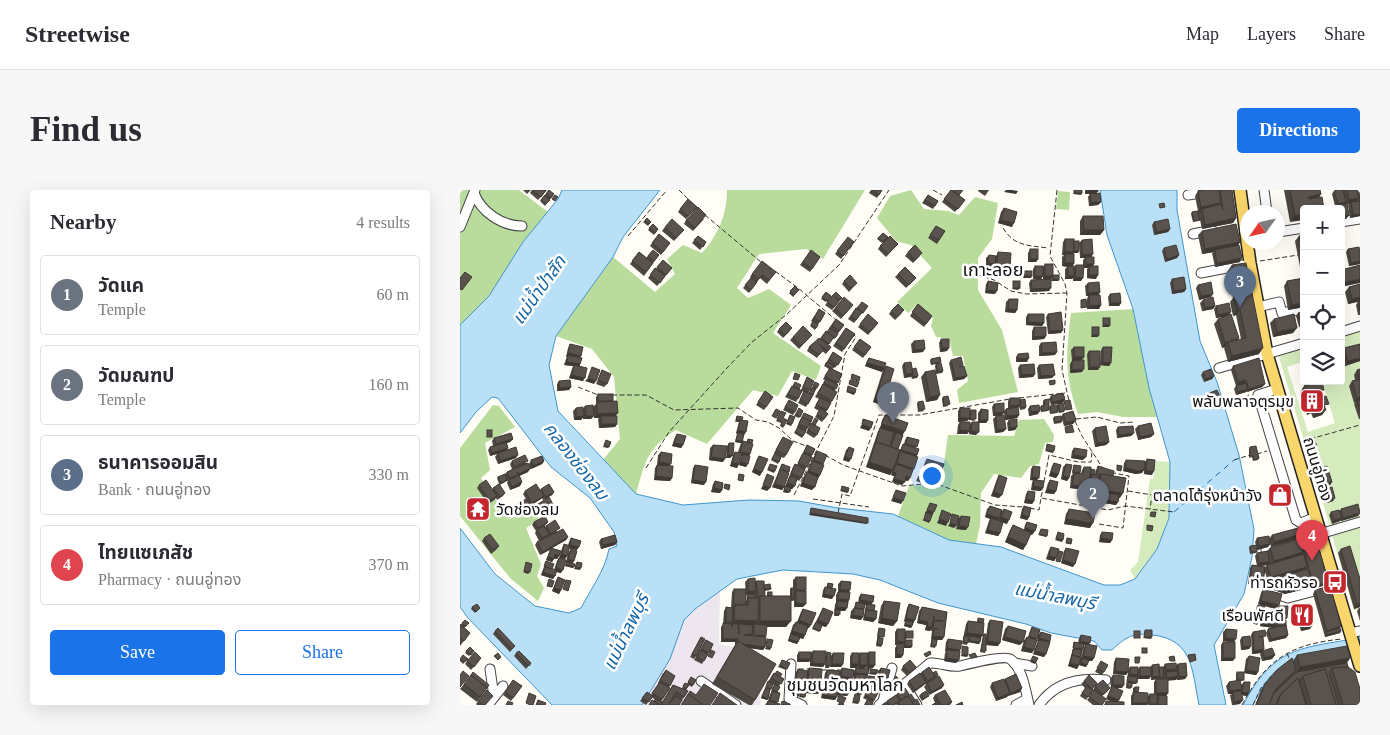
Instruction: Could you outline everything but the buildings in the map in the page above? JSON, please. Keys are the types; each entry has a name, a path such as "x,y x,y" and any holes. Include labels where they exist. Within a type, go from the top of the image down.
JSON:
{"main road":[{"name":"ถนนอู่ทอง","path":"1242,190 1243,205"},
{"name":"ถนนอู่ทอง","path":"1248,250 1267,354 1353,637 1358,668"}],"street":[{"path":"1188,195 1220,190"},
{"path":"1264,190 1266,205"},
{"path":"475,192 479,205 486,212 513,226 522,226"},
{"path":"460,227 475,192"},
{"path":"1345,221 1360,219"},
{"path":"1193,234 1218,229"},
{"path":"1285,231 1300,229"},
{"path":"1200,273 1250,263"},
{"path":"1258,307 1279,302 1282,313 1300,310"},
{"path":"1345,331 1360,326"},
{"path":"1219,368 1300,344"},
{"path":"1277,389 1258,395 1296,520 1301,523 1316,517"},
{"path":"1266,550 1360,522"},
{"path":"1266,590 1288,598 1336,585"},
{"path":"881,703 930,663 948,667 975,661 987,662 1006,658 1014,663 1032,666"},
{"path":"1014,663 1028,702 1016,705"},
{"path":"791,666 789,699 802,705"},
{"path":"881,703 892,668"},
{"path":"490,669 494,697"},
{"path":"1040,705 1056,689 1074,680 1087,678 1106,680"},
{"path":"701,680 736,705"},
{"path":"904,684 917,705"},
{"path":"488,705 503,686"}],"path":[{"path":"628,236 667,190"},
{"path":"679,190 699,209"},
{"path":"646,468 669,432 752,342 808,296 839,265 889,190"},
{"path":"933,190 942,195"},
{"path":"1057,190 1049,248 1052,261 1068,293 1062,370 1070,402"},
{"path":"705,215 761,262"},
{"path":"1003,228 1010,239 1022,245 1049,248"},
{"path":"1250,263 1298,255"},
{"path":"768,267 808,296 842,325"},
{"path":"962,273 973,273 994,280 1011,291 1026,294 1068,293"},
{"path":"794,495 834,416 845,354 856,337 849,331"},
{"path":"578,387 598,395"},
{"path":"837,514 842,494 850,496 879,415 919,415 997,400 1066,392"},
{"path":"1226,402 1251,394 1258,395"},
{"path":"608,395 646,395 674,410 738,408 756,420 774,425 793,441 808,447"},
{"path":"1104,471 1082,436 1075,420 1097,417 1120,423 1135,422"},
{"path":"1294,444 1360,425"},
{"path":"1234,460 1275,448"},
{"path":"816,450 859,471 902,486 934,483 996,506 1020,506 1039,510 1049,455 1078,462 1091,462 1092,451"},
{"path":"1099,524 1122,528 1129,476 1112,473"},
{"path":"1127,491 1152,495 1150,510"},
{"path":"1041,498 1108,510 1125,506 1174,512"},
{"path":"813,499 870,507"},
{"path":"1242,705 1258,677 1267,667 1288,653 1305,645 1353,637"},
{"path":"1288,653 1290,660 1297,659"},
{"path":"791,666 850,670"},
{"path":"1254,705 1261,688 1276,671"}],"shaded area":[{"path":"720,591 719,644 734,647 773,669 760,693 761,705 642,705 670,659 684,620 695,609"}],"green space":[{"path":"460,190 519,190 548,212 523,242 489,296 460,325"},
{"path":"727,190 865,190 823,259 806,249 759,254 737,288 748,298 769,289 791,305 773,333 821,366 816,380 792,371 778,396 753,390 707,444 676,430 659,443 648,457 636,494 603,460 620,439 614,377 592,349 556,336 613,257 655,292 675,274 667,259 683,245 702,253 717,232 725,208"},
{"path":"911,190 924,209 948,211 959,215 975,197 998,203 992,239 978,258 978,290 1002,330 1018,392 959,403 957,390 968,381 963,356 953,356 949,339 936,337 931,326 933,318 918,304 908,313 897,302 932,268 911,245 896,241 877,218 890,196"},
{"path":"1058,191 1070,192 1069,210 1056,209"},
{"path":"1133,309 1157,417 1123,417 1097,412 1078,414 1070,387 1067,364 1071,313"},
{"path":"1360,329 1360,517 1330,526 1278,354 1300,347 1300,362 1287,367 1308,432 1335,423 1323,385 1345,385 1345,334"},
{"path":"493,405 499,406 515,427 485,443 490,470 481,478 509,519 533,507 539,520 526,528 541,564 537,576 544,588 538,601 510,578 460,516 460,448"},
{"path":"1044,419 1054,435 1053,442 1045,443 1039,464 1030,466 1021,478 994,474 981,493 980,525 976,544 949,540 898,516 909,486 941,484 948,435 1014,436 1019,420"},
{"path":"1156,461 1170,462 1169,518 1157,549 1135,579 1130,570 1138,562 1150,479 1153,479"},
{"path":"1360,526 1360,609 1354,610 1332,535"}],"water":[{"path":"562,190 660,190 623,237 613,257 556,336 549,365 558,411 636,494 683,505 749,500 799,501 838,508 893,514 949,540 1001,547 1104,585 1120,585 1135,579 1157,549 1169,518 1170,462 1149,388 1133,309 1107,235 1100,190 1177,190 1177,210 1200,341 1217,382 1239,455 1254,529 1252,557 1244,594 1214,645 1226,705 1199,705 1189,660 1176,643 1166,638 1141,634 1126,639 1112,650 1102,650 1094,641 1051,633 1026,624 938,603 880,580 853,574 783,570 737,579 695,609 684,620 670,659 642,705 552,705 468,618 460,607 460,528 495,574 535,606 569,613 581,608 601,572 609,549 617,546 614,532 590,498 551,467 498,398 492,397 476,412 460,433 460,325 489,296 523,242 558,199"},
{"path":"1360,638 1360,646 1297,658 1285,664 1263,686 1253,705 1243,705 1266,671 1291,653 1321,644"}],"ferry route":[{"path":"1174,512 1234,460"}],"place":[{"name":"ธนาคารออมสิน","path":"1240,307"},
{"name":"พลับพลาจตุรมุข","path":"1312,401"},
{"name":"วัดแค","path":"893,423"},
{"name":"ตลาดโต้รุ่งหน้าวัง","path":"1280,495"},
{"name":"วัดช่องลม","path":"478,509"},
{"name":"วัดมณฑป","path":"1093,519"},
{"name":"ไทยแซเภสัช","path":"1312,561"},
{"name":"ท่ารถหัวรอ","path":"1335,582"},
{"name":"เรือนพัศดี","path":"1302,615"}],"district":[{"name":"เกาะลอย","path":"993,270"},
{"name":"ชุมชนวัดมหาโลก","path":"845,685"}],"water label":[{"name":"แม่น้ำป่าสัก","path":"539,290"},
{"name":"คลองช่องลม","path":"576,461"},
{"name":"แม่น้ำลพบุรี","path":"1055,596"},
{"name":"แม่น้ำลพบุรี","path":"626,632"}]}
